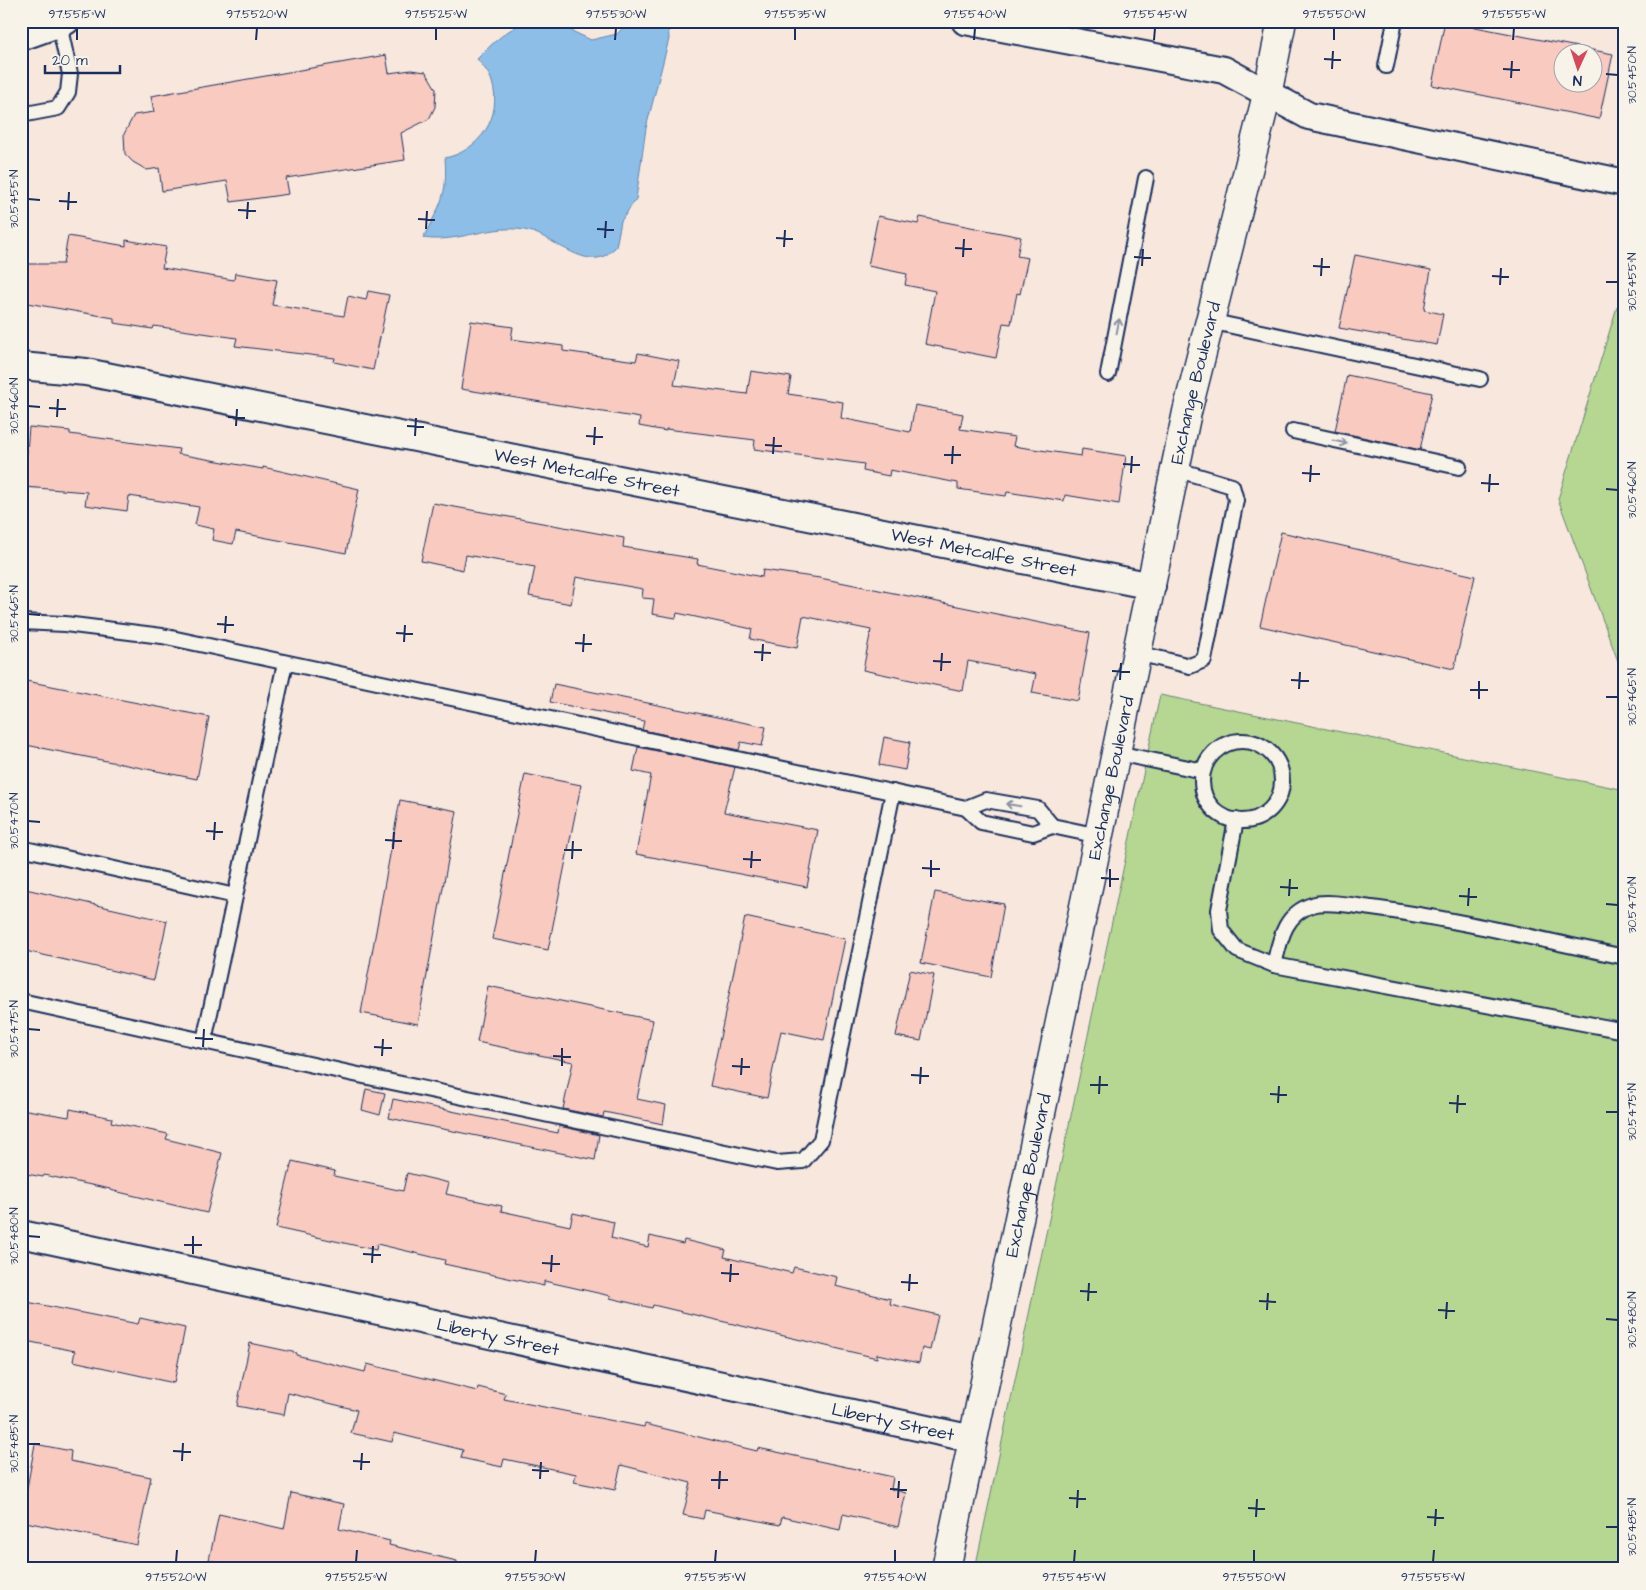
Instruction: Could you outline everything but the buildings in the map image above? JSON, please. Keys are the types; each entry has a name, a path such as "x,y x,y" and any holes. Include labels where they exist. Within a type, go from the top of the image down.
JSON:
{"street":[{"path":"966,21 1224,70 1267,95 1309,116 1625,183"},
{"name":"Exchange Boulevard","path":"946,1569 1175,469 1209,321 1267,95 1282,21"},
{"path":"21,37 63,23"},
{"name":"West Metcalfe Street","path":"21,366 86,372 1152,586"},
{"name":"Liberty Street","path":"21,1234 973,1439"}],"lane":[{"path":"1386,66 1395,21"},
{"path":"21,115 58,108 68,92 70,74 63,23"},
{"path":"1108,374 1146,178"},
{"path":"1209,321 1480,379"},
{"path":"1292,431 1459,467"},
{"path":"1137,653 1190,666 1204,660 1236,500 1232,486 1175,469"},
{"path":"21,622 65,624 162,636 966,808 981,822 1024,832 1033,833 1052,826 1099,836"},
{"path":"204,1042 285,663"},
{"path":"1242,741 1255,743 1267,749 1276,759 1281,771 1282,784 1279,796 1272,808 1262,816 1249,820 1236,820 1224,816 1213,808 1206,797 1202,785 1203,771 1217,749 1229,743 1242,741"},
{"path":"1117,753 1203,771"},
{"path":"21,1001 204,1042 777,1163 803,1161 821,1140 893,792"},
{"path":"966,808 986,800 1038,809 1052,826"},
{"path":"1236,820 1219,910 1221,930 1237,950 1274,965 1625,1030"},
{"path":"21,848 235,896"},
{"path":"1274,965 1283,930 1292,916 1313,904 1348,905 1407,912 1625,957"}],"green space":[{"path":"1617,307 1625,310 1625,680 1558,499"},
{"path":"1160,695 1625,790 1625,1569 975,1569"}],"water":[{"path":"531,21 559,25 591,40 617,34 629,21 668,21 669,39 646,128 636,199 621,221 616,247 604,256 596,258 586,257 566,250 537,234 516,229 502,229 450,238 423,238 442,200 446,171 445,158 468,148 478,140 491,120 495,95 488,73 477,59 508,31"}]}
